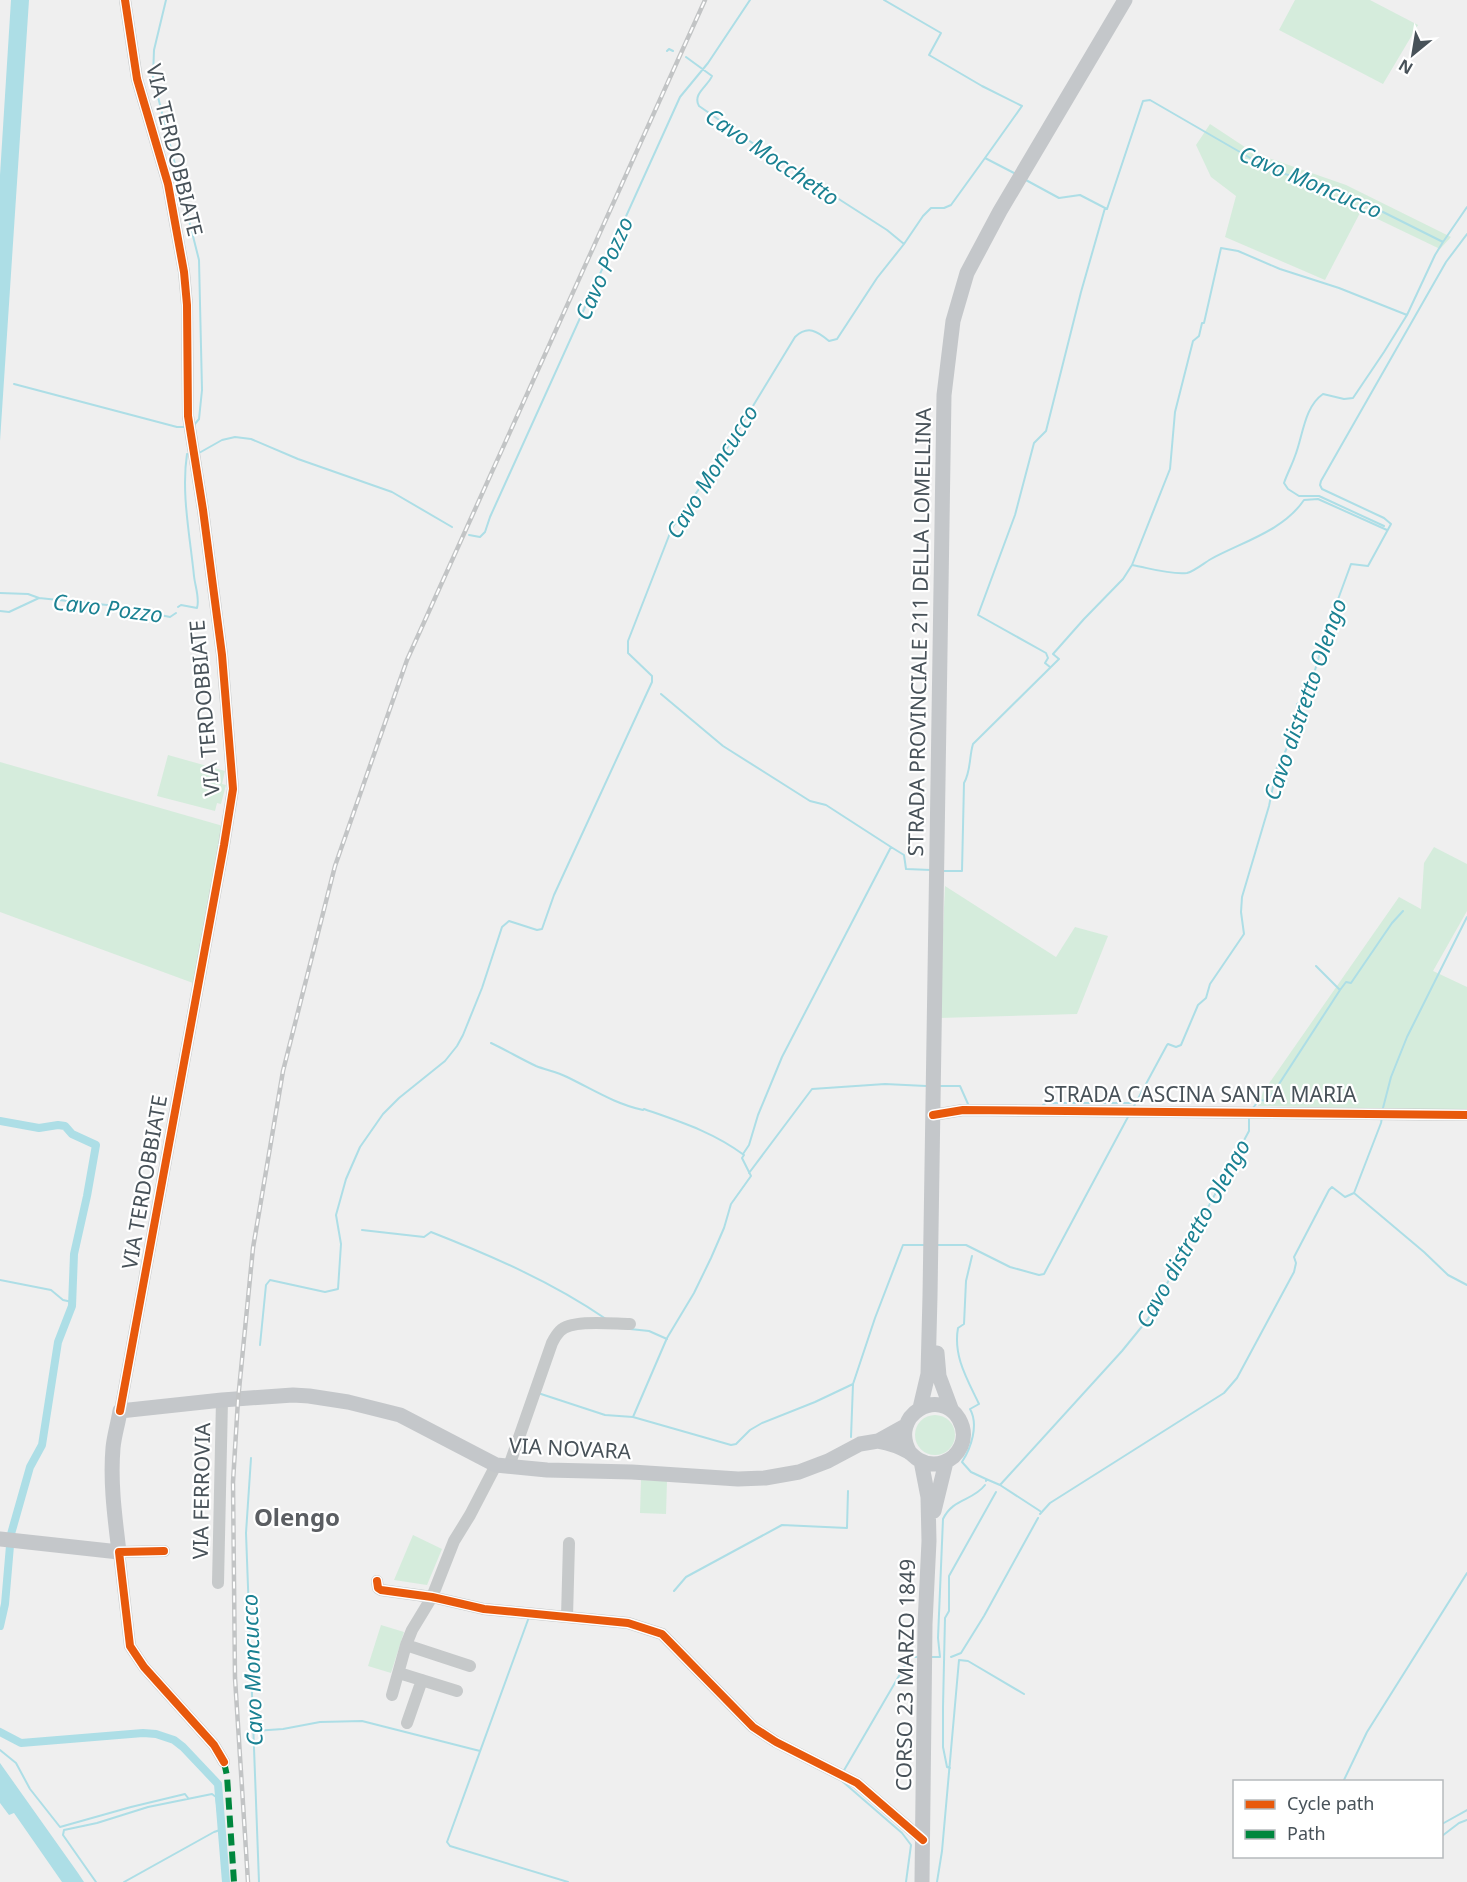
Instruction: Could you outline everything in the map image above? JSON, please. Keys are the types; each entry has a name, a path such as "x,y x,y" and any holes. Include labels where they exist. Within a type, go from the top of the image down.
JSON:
{"main road":[{"name":"STRADA PROVINCIALE 211 DELLA LOMELLINA","path":"930,1296 944,395 949,343 961,289 967,273 1020,177 1122,6"},
{"path":"920,1408 928,1374 930,1296"},
{"path":"878,1441 889,1443 931,1464 946,1462 959,1451 964,1436 961,1422 952,1411 939,1376 930,1296"},
{"name":"VIA NOVARA","path":"120,1411 293,1395 348,1402 400,1414 502,1465 547,1470 632,1472 738,1479 765,1478 799,1472 828,1461 860,1444 878,1441 905,1426"},
{"path":"916,1457 905,1440 905,1426 911,1416 920,1408 937,1405 952,1411"},
{"path":"1,1539 119,1552 113,1507 113,1448 120,1411"},
{"name":"CORSO 23 MARZO 1849","path":"916,1457 928,1497 929,1541 925,1624 922,1882"},
{"name":"CORSO 23 MARZO 1849","path":"929,1541 946,1462"}],"street":[{"name":"VIA TERDOBBIATE","path":"120,1411 233,789 222,655 190,426 184,272 168,184 137,80 124,0"},
{"name":"STRADA CASCINA SANTA MARIA","path":"933,1115 963,1110 1467,1115"},
{"path":"392,1695 412,1630 432,1597 454,1541 502,1465 552,1342 560,1330 570,1326 620,1324"},
{"name":"VIA FERROVIA","path":"218,1583 222,1400"},
{"path":"567,1617 569,1543"},
{"path":"164,1551 119,1552 130,1646 144,1667 214,1745 224,1762"},
{"path":"377,1581 378,1588 381,1590 432,1597 484,1609 628,1623 662,1634 753,1727 776,1742 857,1783 923,1840"},
{"path":"406,1645 470,1666"},
{"path":"399,1673 457,1691"},
{"path":"407,1723 422,1680"}],"green space":[{"path":"1295,0 1370,0 1418,25 1383,84 1279,30"},
{"path":"1210,124 1254,153 1346,185 1451,237 1440,249 1361,211 1325,280 1225,237 1236,196 1211,177 1196,145"},
{"path":"168,755 225,771 222,784 226,785 221,804 217,803 215,811 157,796"},
{"path":"0,762 223,826 193,983 0,912"},
{"path":"1434,847 1467,864 1467,911 1433,971 1467,987 1467,1110 1258,1106 1263,1092 1399,897 1421,909 1424,863"},
{"path":"945,886 1056,957 1075,927 1108,936 1077,1014 939,1018"},
{"path":"935,1415 949,1421 955,1435 949,1449 935,1455 921,1449 915,1435 921,1421"},
{"path":"641,1480 667,1481 666,1514 640,1513"},
{"path":"413,1535 442,1549 427,1585 394,1580"},
{"path":"381,1625 404,1632 391,1673 368,1666"}],"water":[{"path":"11,0 29,0 0,441 0,175"},
{"path":"0,1763 84,1882 62,1882 14,1813 9,1815 0,1803"}],"waterway":[{"path":"166,0 154,50 153,77 199,260 202,390 199,419 194,425"},
{"name":"Cavo Pozzo","path":"469,535 480,537 485,532 680,97 708,63 750,0"},
{"path":"884,0 941,33 929,55 1022,106 985,158"},
{"name":"Cavo Mocchetto","path":"667,51 669,49 673,51"},
{"name":"Cavo Mocchetto","path":"686,57 712,76 699,94 697,102 699,106 887,230 904,244"},
{"name":"Cavo Moncucco","path":"1024,179 1059,198 1080,195 1107,209 1143,101 1150,100 1252,159 1285,174 1339,190 1443,242 1467,207"},
{"name":"Cavo Moncucco","path":"260,1345 266,1285 270,1280 325,1292 338,1289 341,1244 336,1215 346,1179 360,1147 383,1114 445,1061 457,1046 482,988 502,927 509,921 537,930 542,929 554,895 652,682 652,676 628,653 628,641 672,528 728,447 795,337 808,330 816,332 829,341 837,339 877,278 923,216 931,208 944,208 951,205 985,158 1014,173"},
{"name":"Cavo distretto Olengo","path":"1050,667 1045,663 1048,658 1046,653 978,615 1015,515 1034,443 1046,431 1105,208"},
{"name":"Cavo distretto Olengo","path":"1133,1108 1167,1045 1176,1047 1181,1045 1198,1005 1206,998 1210,984 1244,934 1241,912 1242,897 1269,806 1277,767 1296,726 1297,704 1307,698 1326,632 1351,564 1368,566 1391,524 1384,518 1322,489 1321,481 1446,262 1467,234"},
{"name":"Cavo distretto Olengo","path":"942,871 962,871 964,783 968,774 973,744 1059,659 1053,654 1123,579 1132,565 1170,469 1175,412 1193,341 1199,336 1202,323 1204,323 1221,248 1238,251 1280,269 1339,288 1407,315 1443,242"},
{"name":"Cavo distretto Olengo","path":"1384,526 1319,496 1299,496 1288,489 1284,483 1312,406 1323,394 1344,399 1353,398 1407,315"},
{"path":"14,384 177,427 185,427"},
{"name":"Cavo Pozzo","path":"199,453 222,440 235,437 251,439 298,459 392,492 452,527"},
{"name":"Cavo Pozzo","path":"178,607 181,605 197,608 198,604 188,530 185,484 187,454 191,454"},
{"name":"Cavo distretto Olengo","path":"1132,565 1174,573 1190,572 1274,528 1295,511 1304,500 1318,499 1387,530"},
{"name":"Cavo Pozzo","path":"0,593 28,594 39,598"},
{"name":"Cavo Pozzo","path":"0,611 9,612 39,598 117,606 170,617 176,613"},
{"name":"Cavo distretto Olengo","path":"661,694 723,746 810,801 826,805 891,847"},
{"name":"Cavo distretto Olengo","path":"743,1154 749,1145 758,1115 782,1057 891,847 904,855 906,869 931,870"},
{"path":"1340,990 1346,982 1351,983 1392,923 1403,911"},
{"path":"1383,1108 1391,1077 1407,1037 1467,917"},
{"path":"1253,1108 1259,1100 1268,1101 1340,990 1316,966"},
{"name":"Cavo distretto Olengo","path":"491,1043 613,1100 671,1118 708,1134 744,1155 742,1158 751,1176 731,1204 711,1258 694,1293 667,1338 633,1417 605,1415 538,1393"},
{"name":"Cavo distretto Olengo","path":"749,1173 812,1089 885,1084 926,1086"},
{"name":"Cavo distretto Olengo","path":"938,1086 960,1086 968,1104"},
{"name":"Cavo distretto Olengo","path":"1043,1105 1046,1103 1135,1103"},
{"name":"Cavo distretto Olengo","path":"936,1245 966,1245 1010,1267 1039,1275 1044,1274 1129,1115"},
{"name":"Cavo distretto Olengo","path":"986,1481 986,1479 1000,1485 1122,1351 1148,1319 1249,1131 1249,1117"},
{"path":"1354,1193 1382,1117"},
{"path":"0,1121 39,1128 65,1126 72,1134 96,1145 74,1254 72,1306 58,1342 42,1445 30,1467 11,1534 5,1604 0,1626"},
{"name":"Cavo distretto Olengo","path":"1040,1514 1050,1503 1224,1393 1237,1378 1294,1272 1296,1263 1294,1257 1329,1190 1332,1187 1345,1197 1354,1193"},
{"name":"Cavo distretto Olengo","path":"1354,1193 1448,1275 1467,1285"},
{"name":"Cavo distretto Olengo","path":"362,1230 424,1237 431,1232 521,1271 564,1293 606,1319"},
{"name":"Cavo distretto Olengo","path":"851,1437 853,1384 875,1318 903,1245 924,1245"},
{"name":"Cavo distretto Olengo","path":"972,1256 966,1281 964,1324 958,1328 957,1348 962,1367 979,1404 970,1409 974,1422 973,1436 962,1462 971,1472 986,1479"},
{"path":"0,1280 51,1290 63,1300 72,1302"},
{"name":"Cavo distretto Olengo","path":"630,1329 649,1331 667,1339"},
{"name":"Cavo distretto Olengo","path":"633,1417 731,1445 736,1444 750,1430 762,1423 853,1384"},
{"name":"Cavo Moncucco","path":"251,1458 246,1533 259,1882"},
{"name":"Cavo distretto Olengo","path":"931,1657 940,1657 938,1638 943,1519 952,1507 975,1494 985,1485"},
{"name":"Cavo distretto Olengo","path":"1000,1485 1040,1511"},
{"name":"Cavo distretto Olengo","path":"674,1591 686,1577 782,1525 847,1528 848,1491"},
{"name":"Cavo distretto Olengo","path":"950,1768 947,1767 943,1747 945,1618 949,1611 949,1576 996,1492"},
{"name":"Cavo distretto Olengo","path":"951,1657 961,1653 1038,1518"},
{"name":"Cavo distretto Olengo","path":"1344,1780 1367,1732 1467,1573"},
{"name":"Cavo distretto Olengo","path":"529,1617 447,1842 450,1846 568,1882"},
{"name":"Cavo distretto Olengo","path":"843,1772 910,1657 917,1657"},
{"name":"Cavo distretto Olengo","path":"937,1882 942,1851 959,1660 968,1661 1024,1694"},
{"path":"254,1731 283,1729 320,1722 362,1721 480,1751"},
{"path":"0,1732 21,1743 143,1733 156,1734 174,1740 218,1784 226,1882"},
{"path":"0,1750 16,1763 30,1789 60,1827 185,1794 188,1798"},
{"name":"Cavo distretto Olengo","path":"842,1781 902,1833 911,1845 906,1882"},
{"path":"96,1882 63,1835 64,1830 97,1823 148,1807 212,1794 216,1797 220,1829"},
{"name":"Cavo distretto Olengo","path":"1443,1823 1467,1810"},
{"name":"Cavo distretto Olengo","path":"1443,1835 1467,1820"},
{"path":"124,1882 223,1829"}],"railway":[{"path":"248,1882 235,1678 233,1482 238,1400 253,1248 283,1071 335,866 407,660 705,0"}],"marked path":[{"path":"224,1762 227,1776 234,1882"}],"cycle path":[{"path":"120,1411 233,789 222,655 188,416 187,305 184,272 168,184 137,79 125,0"},
{"path":"933,1115 963,1110 1467,1115"},
{"path":"164,1551 119,1552 130,1646 144,1667 214,1745 224,1762"},
{"path":"377,1581 378,1588 381,1590 432,1597 484,1609 628,1623 662,1634 753,1727 776,1742 857,1783 923,1840"}],"district":[{"name":"Olengo","path":"297,1516"}]}
